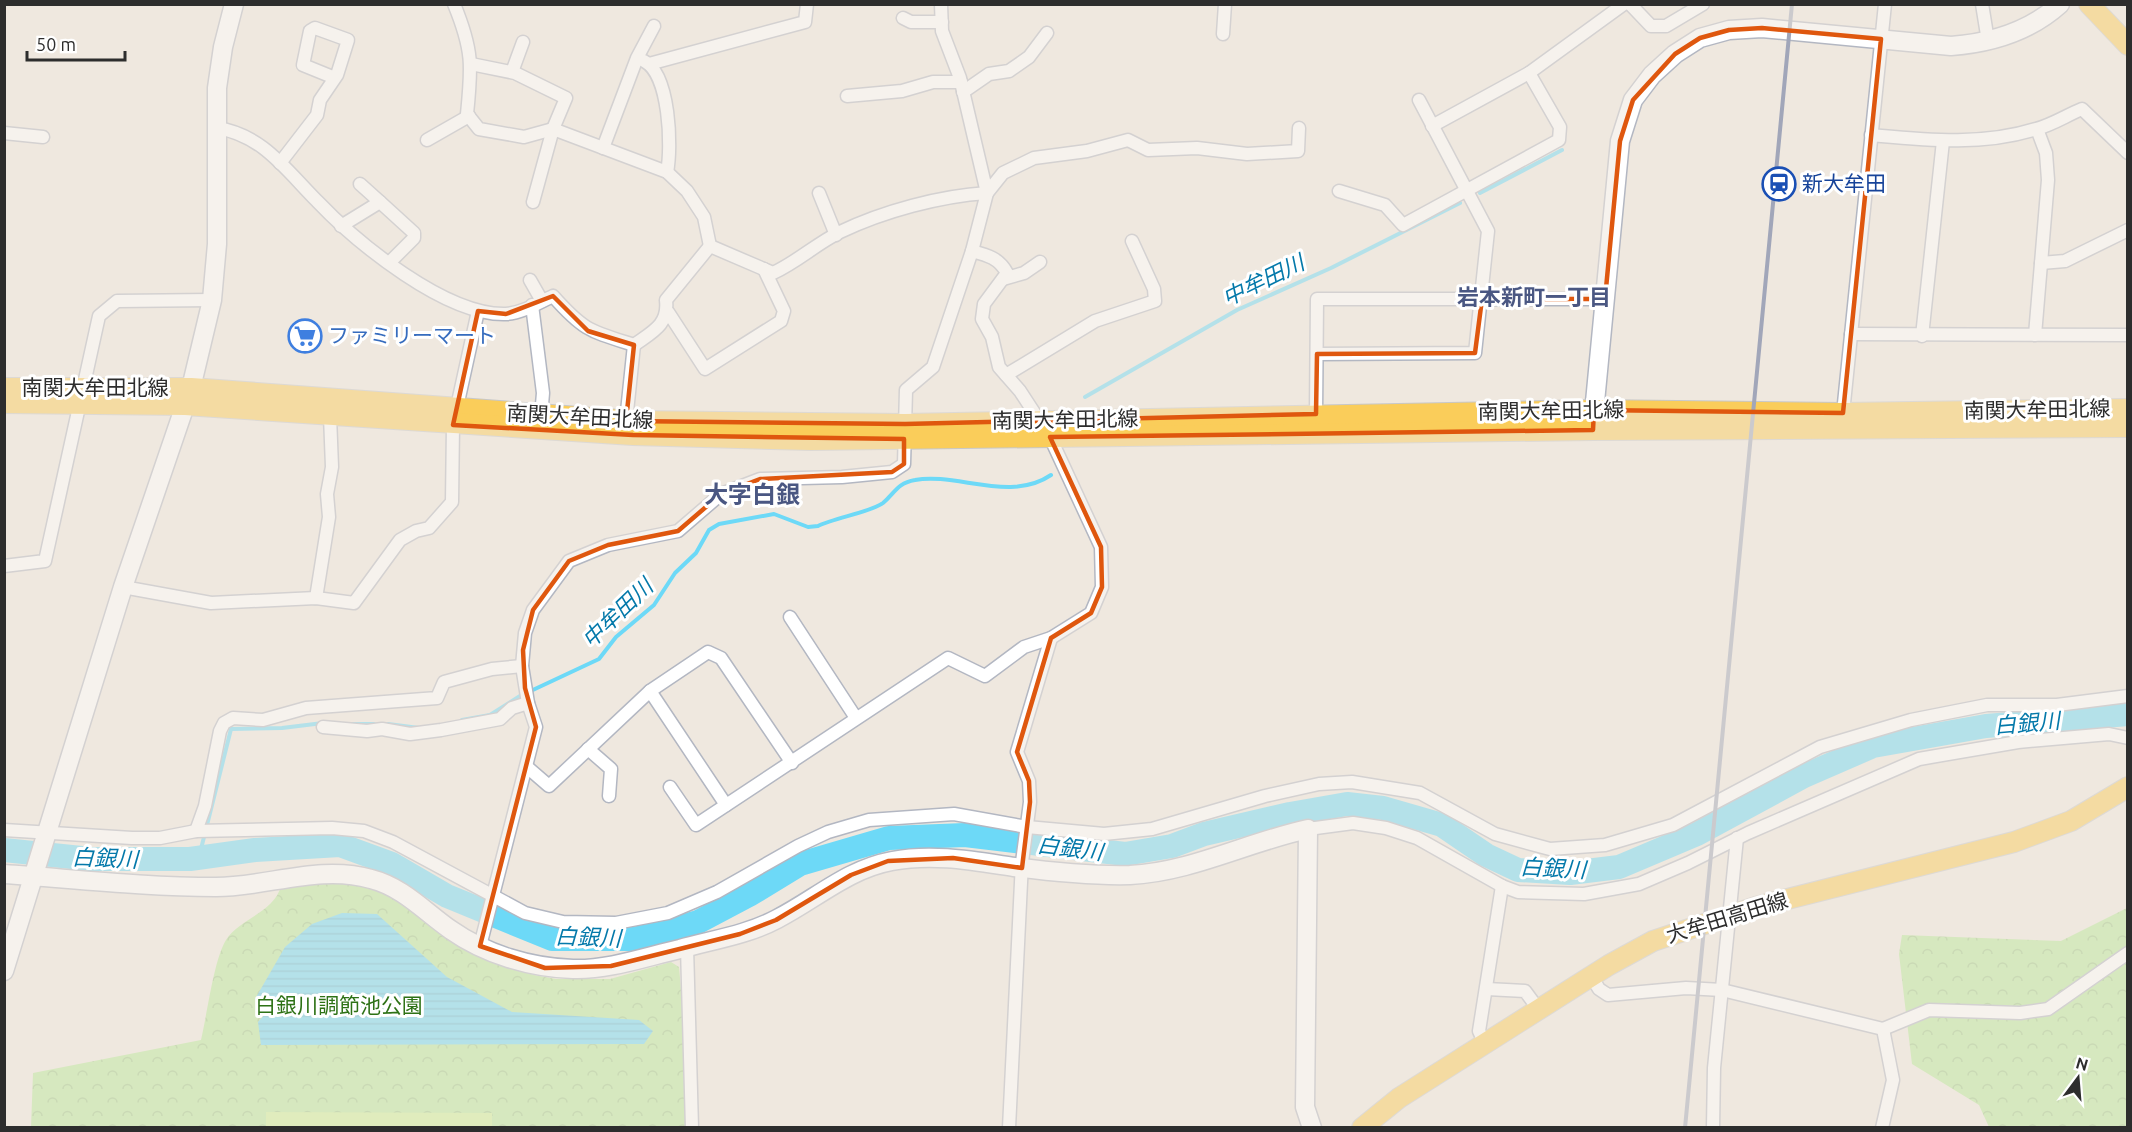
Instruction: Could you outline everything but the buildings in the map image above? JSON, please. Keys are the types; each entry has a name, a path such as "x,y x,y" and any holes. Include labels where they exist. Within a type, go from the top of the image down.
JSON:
{"main road":[{"path":"2089,4 2127,45"},
{"name":"南関大牟田北線","path":"4,388 83,396 188,397 456,418 645,436 811,441 904,431"},
{"name":"南関大牟田北線","path":"4,403 83,396"},
{"name":"南関大牟田北線","path":"188,397 330,416 456,418 541,416 904,431 1044,428 1593,430 2127,427"},
{"name":"南関大牟田北線","path":"1044,428 1316,414 1594,410 1843,413 2127,409"},
{"name":"大牟田高田線","path":"1362,1128 1399,1098 1591,976 1653,941 1756,907 2014,842 2071,821 2127,787"}],"street":[{"path":"4,971 123,587 188,397 212,300 217,244 216,128 222,57 234,4"},
{"path":"454,4 467,36 471,64 467,114 478,129 524,137 554,129 667,172 687,191 704,217 710,246"},
{"path":"649,64 805,22 807,4"},
{"path":"941,4 942,32 962,87 987,193"},
{"path":"1223,34 1225,4"},
{"path":"1432,126 1530,73 1624,4"},
{"path":"1630,4 1652,26 1666,26 1703,4"},
{"path":"1843,413 1885,4"},
{"path":"1983,4 1989,41"},
{"path":"1593,430 1620,141 1633,100 1652,75 1675,54 1700,38 1729,30 1762,28 1951,46 1989,41 2045,18 2060,4"},
{"path":"903,18 911,22 942,22"},
{"path":"603,148 637,58 654,26"},
{"path":"848,96 902,91 933,82 962,87 990,74 1009,71 1029,57 1047,33"},
{"path":"512,72 524,42"},
{"path":"637,58 649,64 659,80 667,114 671,153 667,172"},
{"path":"471,64 512,72 566,98 554,129 533,202"},
{"path":"1339,191 1384,205 1403,225 1559,140 1560,127 1530,73"},
{"path":"279,163 317,116 320,100 335,78"},
{"path":"1317,354 1475,353 1488,231 1419,100"},
{"path":"1871,135 1943,141 1991,139 2037,129 2082,109 2127,153"},
{"path":"427,140 469,116"},
{"path":"216,128 237,130 266,149 341,226 451,303 478,311 506,314 553,296 575,321 588,331 634,345"},
{"path":"482,941 536,727 526,696 522,666 525,633 533,610 569,561 608,545 678,531 721,494 760,479 842,477 891,472 904,464 906,390 933,367 972,251 987,193 1003,172 1034,158 1087,151 1128,140 1148,150 1197,148 1247,154 1298,151 1299,128"},
{"path":"2036,335 2048,180 2046,153 2037,129"},
{"path":"4,133 43,137"},
{"path":"1922,336 1943,141"},
{"path":"360,184 414,233 414,238 390,262"},
{"path":"819,193 836,235"},
{"path":"710,246 773,273 789,266 807,251 836,235 949,196 987,193"},
{"path":"341,226 380,202"},
{"path":"2041,263 2065,261 2127,230"},
{"path":"1006,375 1095,321 1155,301 1154,289 1132,241"},
{"path":"710,246 666,300 668,312 705,369 781,321 784,311 764,269"},
{"path":"670,787 696,825 948,658 985,676 1024,647 1051,638 1091,613 1102,587 1101,547 1044,428 1020,391 999,367 992,337 982,319 984,304 1007,273 1002,264 992,257 972,251"},
{"path":"1003,279 1024,273 1040,262"},
{"path":"530,280 537,303 543,393 541,416"},
{"path":"1316,414 1317,299 1605,298"},
{"path":"4,566 45,561 99,316 117,301 212,300"},
{"path":"123,587 211,603 316,598 354,603 400,540 429,528 452,502 456,418 478,311"},
{"path":"634,345 661,327 668,312"},
{"path":"1851,334 2127,335"},
{"path":"626,421 634,345"},
{"path":"316,598 329,517 327,494 332,467 330,416"},
{"path":"790,617 856,718"},
{"path":"1009,1128 1022,865 1030,802 1029,781 1017,752 1051,638"},
{"path":"526,767 549,786 650,691 708,652 722,658 792,763"},
{"path":"202,831 220,731 224,723 232,718 263,720 306,708 437,698 444,682 456,677 522,666"},
{"path":"650,691 726,805"},
{"path":"323,727 367,731 382,729 410,734 441,730 500,719 526,696"},
{"path":"4,830 47,836 160,838 202,831 323,828 364,831 393,842 493,898 525,913 563,922 616,922 668,913 717,892 798,846 828,832 869,820 954,814 1027,829 1104,834 1152,828 1319,783 1352,782 1420,793 1495,834 1550,849 1605,845 1673,825 1820,747 1911,720 1987,705 2057,705 2127,696"},
{"path":"4,874 36,873 218,887 319,875 341,874 372,879 402,892 454,932 482,941 511,958 545,968 578,969 611,966 740,934 776,920 831,885 888,861 953,858 1022,865 1083,875 1134,874 1199,862 1308,829 1353,823 1386,828 1417,838 1502,886 1518,892 1584,894 1639,884 1737,838 1919,759 2018,742 2109,734 2127,738"},
{"path":"588,749 611,769 609,796"},
{"path":"1308,829 1305,1107 1312,1128"},
{"path":"1713,1128 1714,1068 1737,838"},
{"path":"1485,1044 1479,1031 1502,886"},
{"path":"687,947 692,1128"},
{"path":"1591,976 1599,989 1608,995 1686,988 1722,990 1883,1029 1929,1010 2020,1013 2048,1010 2127,953"},
{"path":"1486,989 1525,991 1539,1010"},
{"path":"1882,1128 1893,1080 1883,1029"}],"highlighted area":[{"path":"1762,28 1881,39 1843,413 1594,410 1593,430 1050,437 1101,547 1102,587 1091,613 1051,638 1017,752 1029,781 1030,802 1022,868 953,858 888,861 851,875 776,920 740,934 611,966 545,968 480,946 536,727 525,688 523,650 533,610 569,561 608,545 678,531 721,494 760,479 892,472 904,464 904,439 633,435 453,425 478,311 506,314 553,296 588,331 634,345 626,421 905,424 1316,414 1317,354 1475,353 1482,299 1605,299 1620,141 1633,100 1675,54 1700,38 1729,30"}],"green space":[{"name":"白銀川調節池公園","path":"317,881 348,882 383,891 502,963 534,975 556,979 610,979 671,962 679,967 683,1011 686,1127 31,1128 33,1073 201,1040 214,973 226,940 232,932 271,903 281,886"},
{"path":"2127,908 2127,1127 1989,1127 1979,1105 1912,1064 1899,954 1902,935 2061,941"},
{"path":"266,1112 492,1113 492,1127 266,1127"}],"water":[{"path":"342,913 377,914 447,977 512,1012 639,1020 653,1031 644,1044 261,1045 258,1022 267,1012 255,999 285,947 312,924"}],"waterway":[{"name":"中牟田川","path":"1480,193 1562,150"},
{"name":"中牟田川","path":"1085,397 1237,310 1331,268 1460,203"},
{"name":"中牟田川","path":"462,720 490,715 520,696 599,659 616,637 654,605 675,573 696,553 709,530 719,524 774,514 808,527 818,526 877,506 909,481 948,480 1001,487 1035,483 1051,475"},
{"name":"白銀川","path":"4,850 91,859 190,859 255,850 340,845 392,864 447,896 552,939 634,939 698,922 800,864 889,838 965,835 1125,854 1172,846 1204,834 1290,814 1347,804 1383,808 1442,825 1486,855 1518,870 1570,873 1619,867 1697,834 1804,776 1873,746 1986,726 2128,714"},
{"name":"中牟田川","path":"199,857 231,729 282,728 323,723"},
{"name":"中牟田川","path":"352,724 374,724"},
{"name":"中牟田川","path":"388,724 419,728"}],"railway":[{"path":"1685,1128 1792,4"}],"place":[{"name":"新大牟田","path":"1779,184"},
{"name":"ファミリーマート","path":"305,336"}],"district":[{"name":"岩本新町一丁目","path":"1534,297"},
{"name":"大字白銀","path":"752,495"}]}
